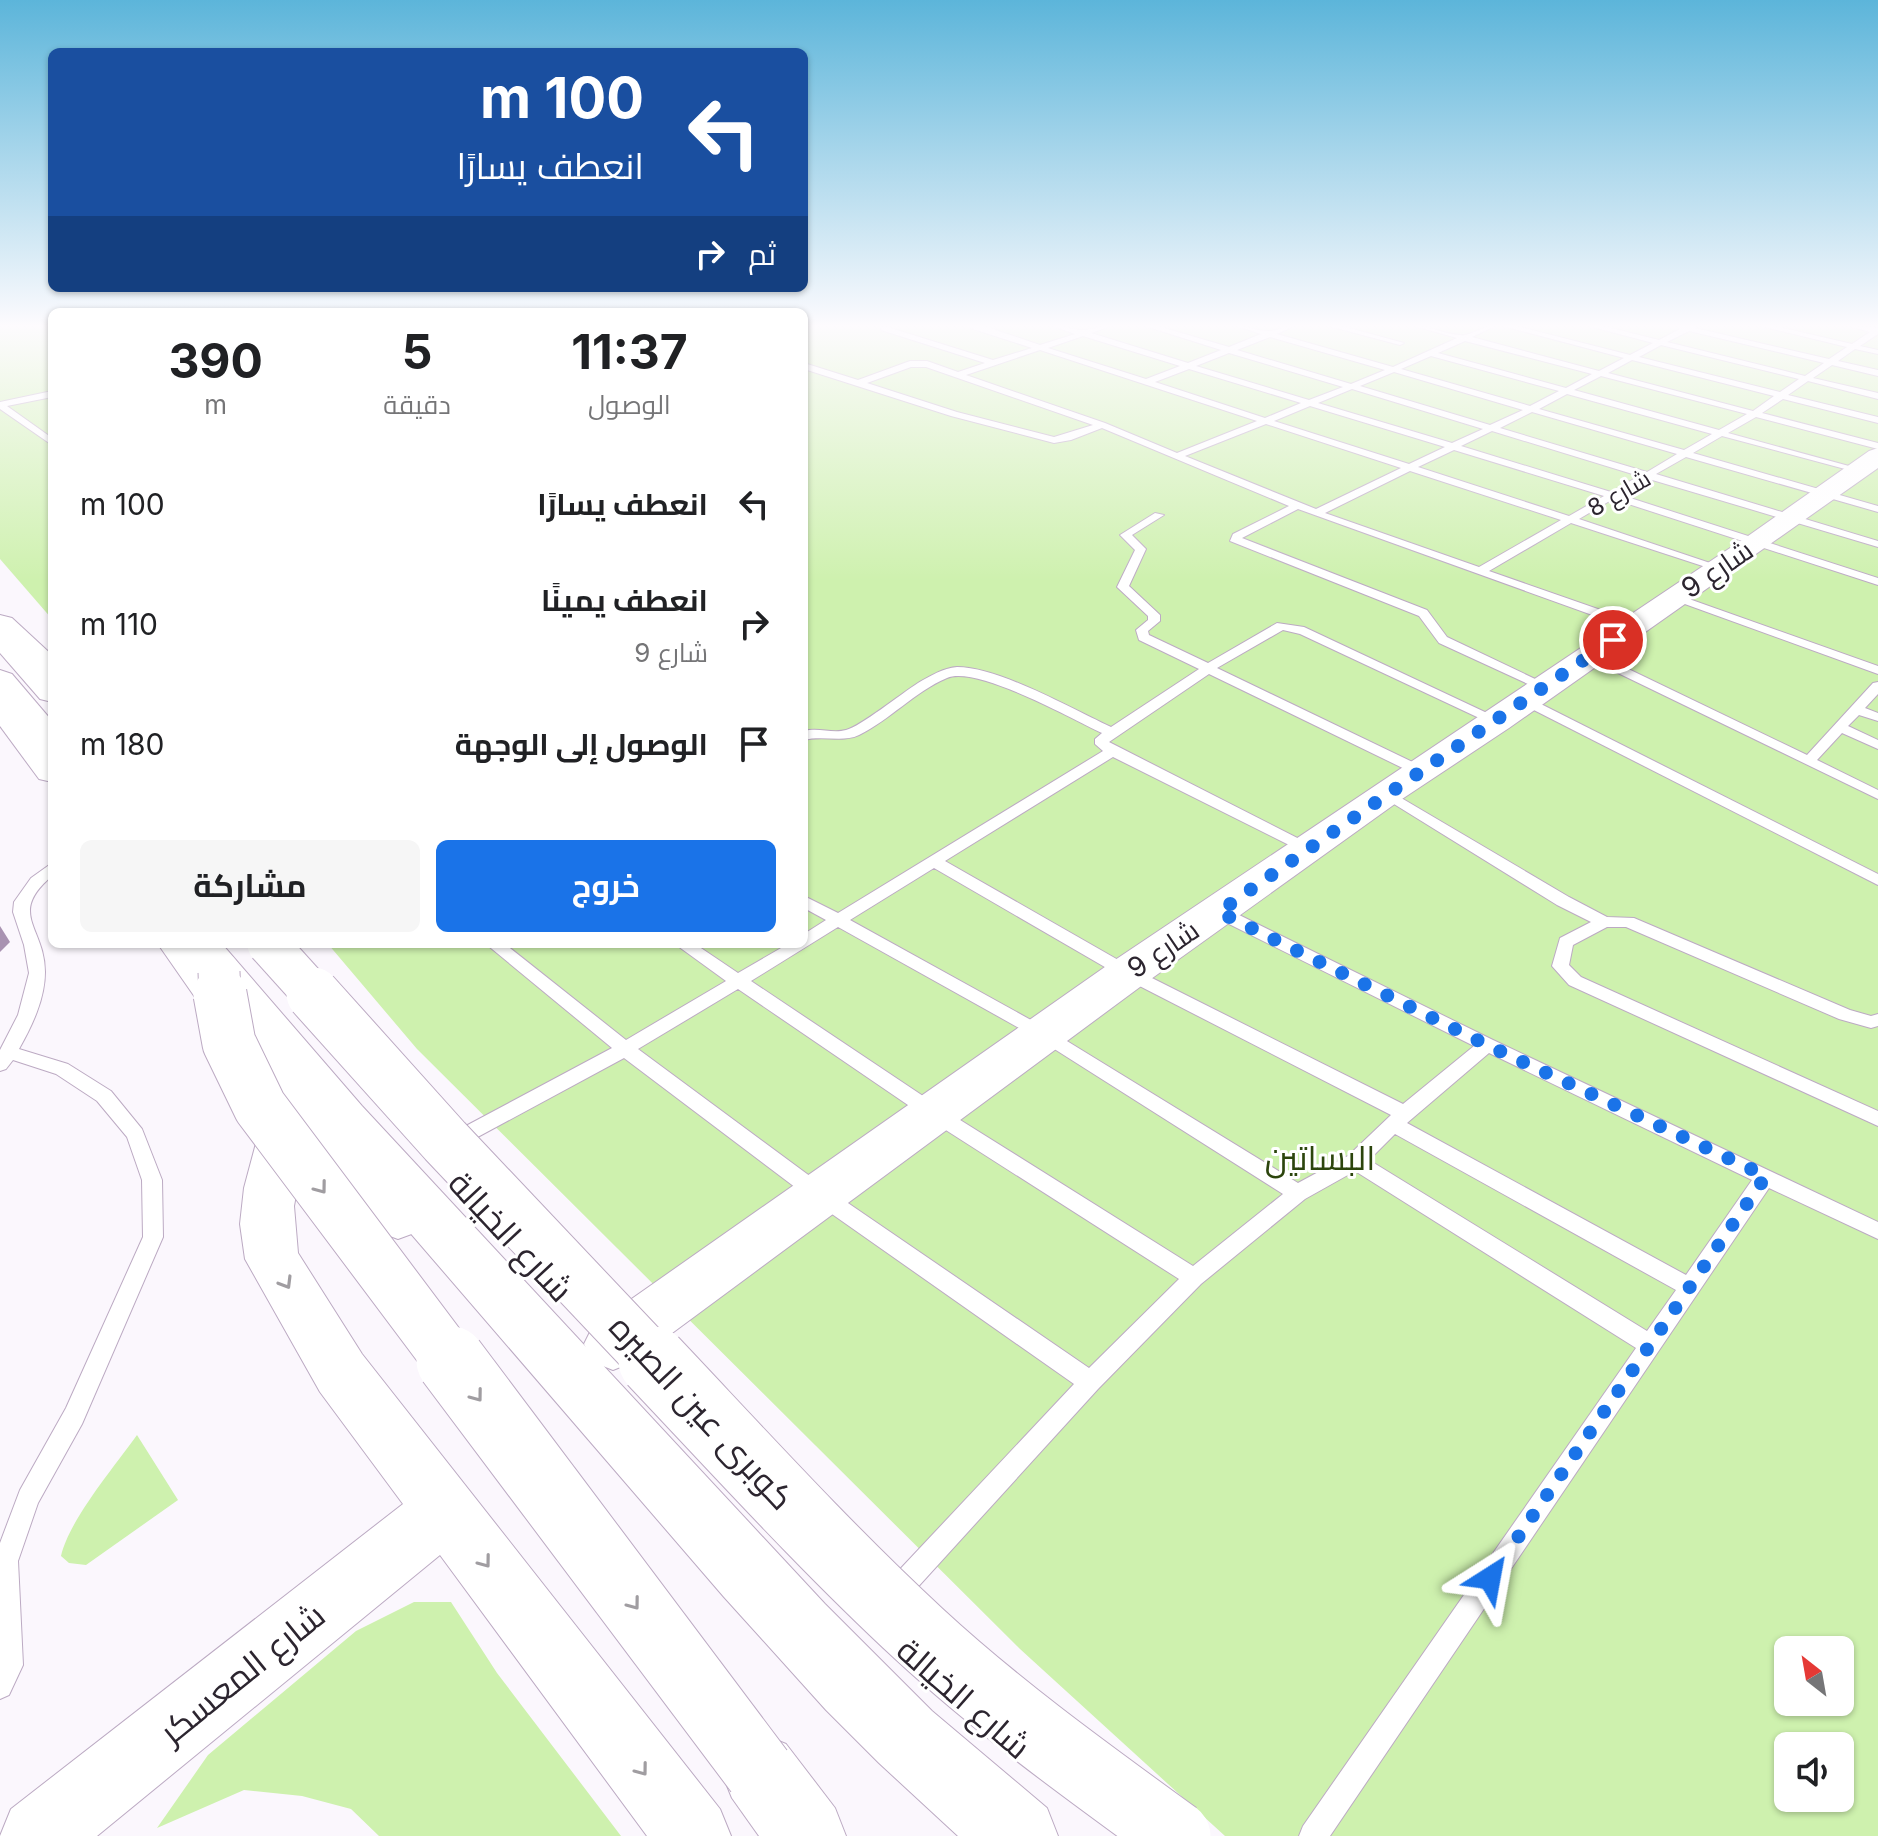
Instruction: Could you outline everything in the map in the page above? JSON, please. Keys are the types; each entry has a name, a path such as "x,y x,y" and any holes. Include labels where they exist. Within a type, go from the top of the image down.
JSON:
{"highway":[{"path":"0,625 48,669"},
{"path":"0,681 48,740"},
{"path":"224,950 219,1006 226,1040 239,1074 260,1107 807,1836"},
{"path":"224,950 292,1060 774,1598 871,1702 982,1807 1019,1836"},
{"name":"كوبرى عين الصيره","path":"224,950 445,1141 828,1546 920,1635 1028,1728 1176,1836"}],"street":[{"name":"شارع 9","path":"613,1344 1128,973 1386,793 1758,542 1860,467"},
{"path":"0,633 48,687"},
{"path":"0,703 48,766"},
{"path":"224,950 293,1101 819,1677 928,1789 985,1836"},
{"name":"شارع الخيالة","path":"224,950 432,1153 872,1618 978,1716 1136,1836"},
{"path":"293,1101 265,1218 266,1239 272,1259 341,1373 693,1836"},
{"name":"شارع المعسكر","path":"38,1836 445,1510"}],"lane":[{"path":"8,411 48,439"},
{"path":"944,411 1054,440 1102,425"},
{"path":"1060,411 1316,513 1634,626"},
{"path":"1238,411 1406,469 1719,568"},
{"path":"1177,456 1292,411"},
{"path":"1336,411 1878,582"},
{"path":"1436,411 1878,544"},
{"path":"1316,513 1528,411"},
{"path":"1531,411 1687,454 1860,467"},
{"path":"1639,411 1860,467"},
{"path":"1741,411 1860,467 1878,509"},
{"name":"شارع 8","path":"1479,572 1759,411"},
{"path":"1840,411 1878,420"},
{"path":"1298,505 1237,536 1235,541 1423,613 1430,620 1434,633 1523,703"},
{"path":"1159,515 1125,535 1141,549 1123,587 1154,615 1154,621 1142,630 1143,637 1420,771"},
{"path":"1675,597 1878,670"},
{"path":"1308,849 1112,751 1102,744 1102,739 1268,631 1288,626 1523,703 1878,880"},
{"path":"1591,655 1878,795"},
{"path":"808,734 818,730 841,735 853,733 943,675 962,670 984,676 1110,732"},
{"path":"1809,761 1878,686"},
{"path":"1857,710 1878,717"},
{"path":"1841,728 1878,745"},
{"path":"808,939 1112,751"},
{"path":"1386,793 1563,901 1604,922 1628,922 1845,1015 1871,1022 1878,1020"},
{"path":"934,861 1128,973 1400,1119 1689,1287"},
{"path":"0,1686 10,1665 6,1561 28,1498 74,1416 153,1237 152,1180 135,1134 104,1096 62,1069 5,1058 32,1003 37,962 16,913 21,895 35,879 48,871"},
{"path":"21,895 48,884"},
{"path":"808,903 1043,1034 1298,1193"},
{"path":"1219,912 1487,1045 1878,1231"},
{"path":"1604,922 1566,942 1560,966 1575,981 1878,1119"},
{"path":"499,948 625,1049 819,1194 1090,1382"},
{"path":"689,948 934,1113 1194,1278"},
{"path":"432,1153 625,1049 794,948"},
{"path":"872,1618 1090,1382 1194,1278 1298,1193 1355,1161 1487,1045"},
{"path":"1355,1161 1650,1345"},
{"path":"1313,1836 1766,1176"}],"green space":[{"path":"0,411 48,411 48,614 0,559"},
{"name":"البساتين","path":"808,411 1878,411 1878,1836 1225,1836 1020,1649 417,1049 331,948 808,948"},
{"path":"137,1435 178,1500 86,1565 69,1563 61,1556 73,1526"},
{"path":"414,1602 451,1602 497,1673 621,1836 379,1836 351,1809 302,1796 244,1790 157,1828 208,1755 356,1631"}],"route":[{"path":"1490,1578 1766,1176 1487,1045 1219,912 1386,793 1613,640"}]}
